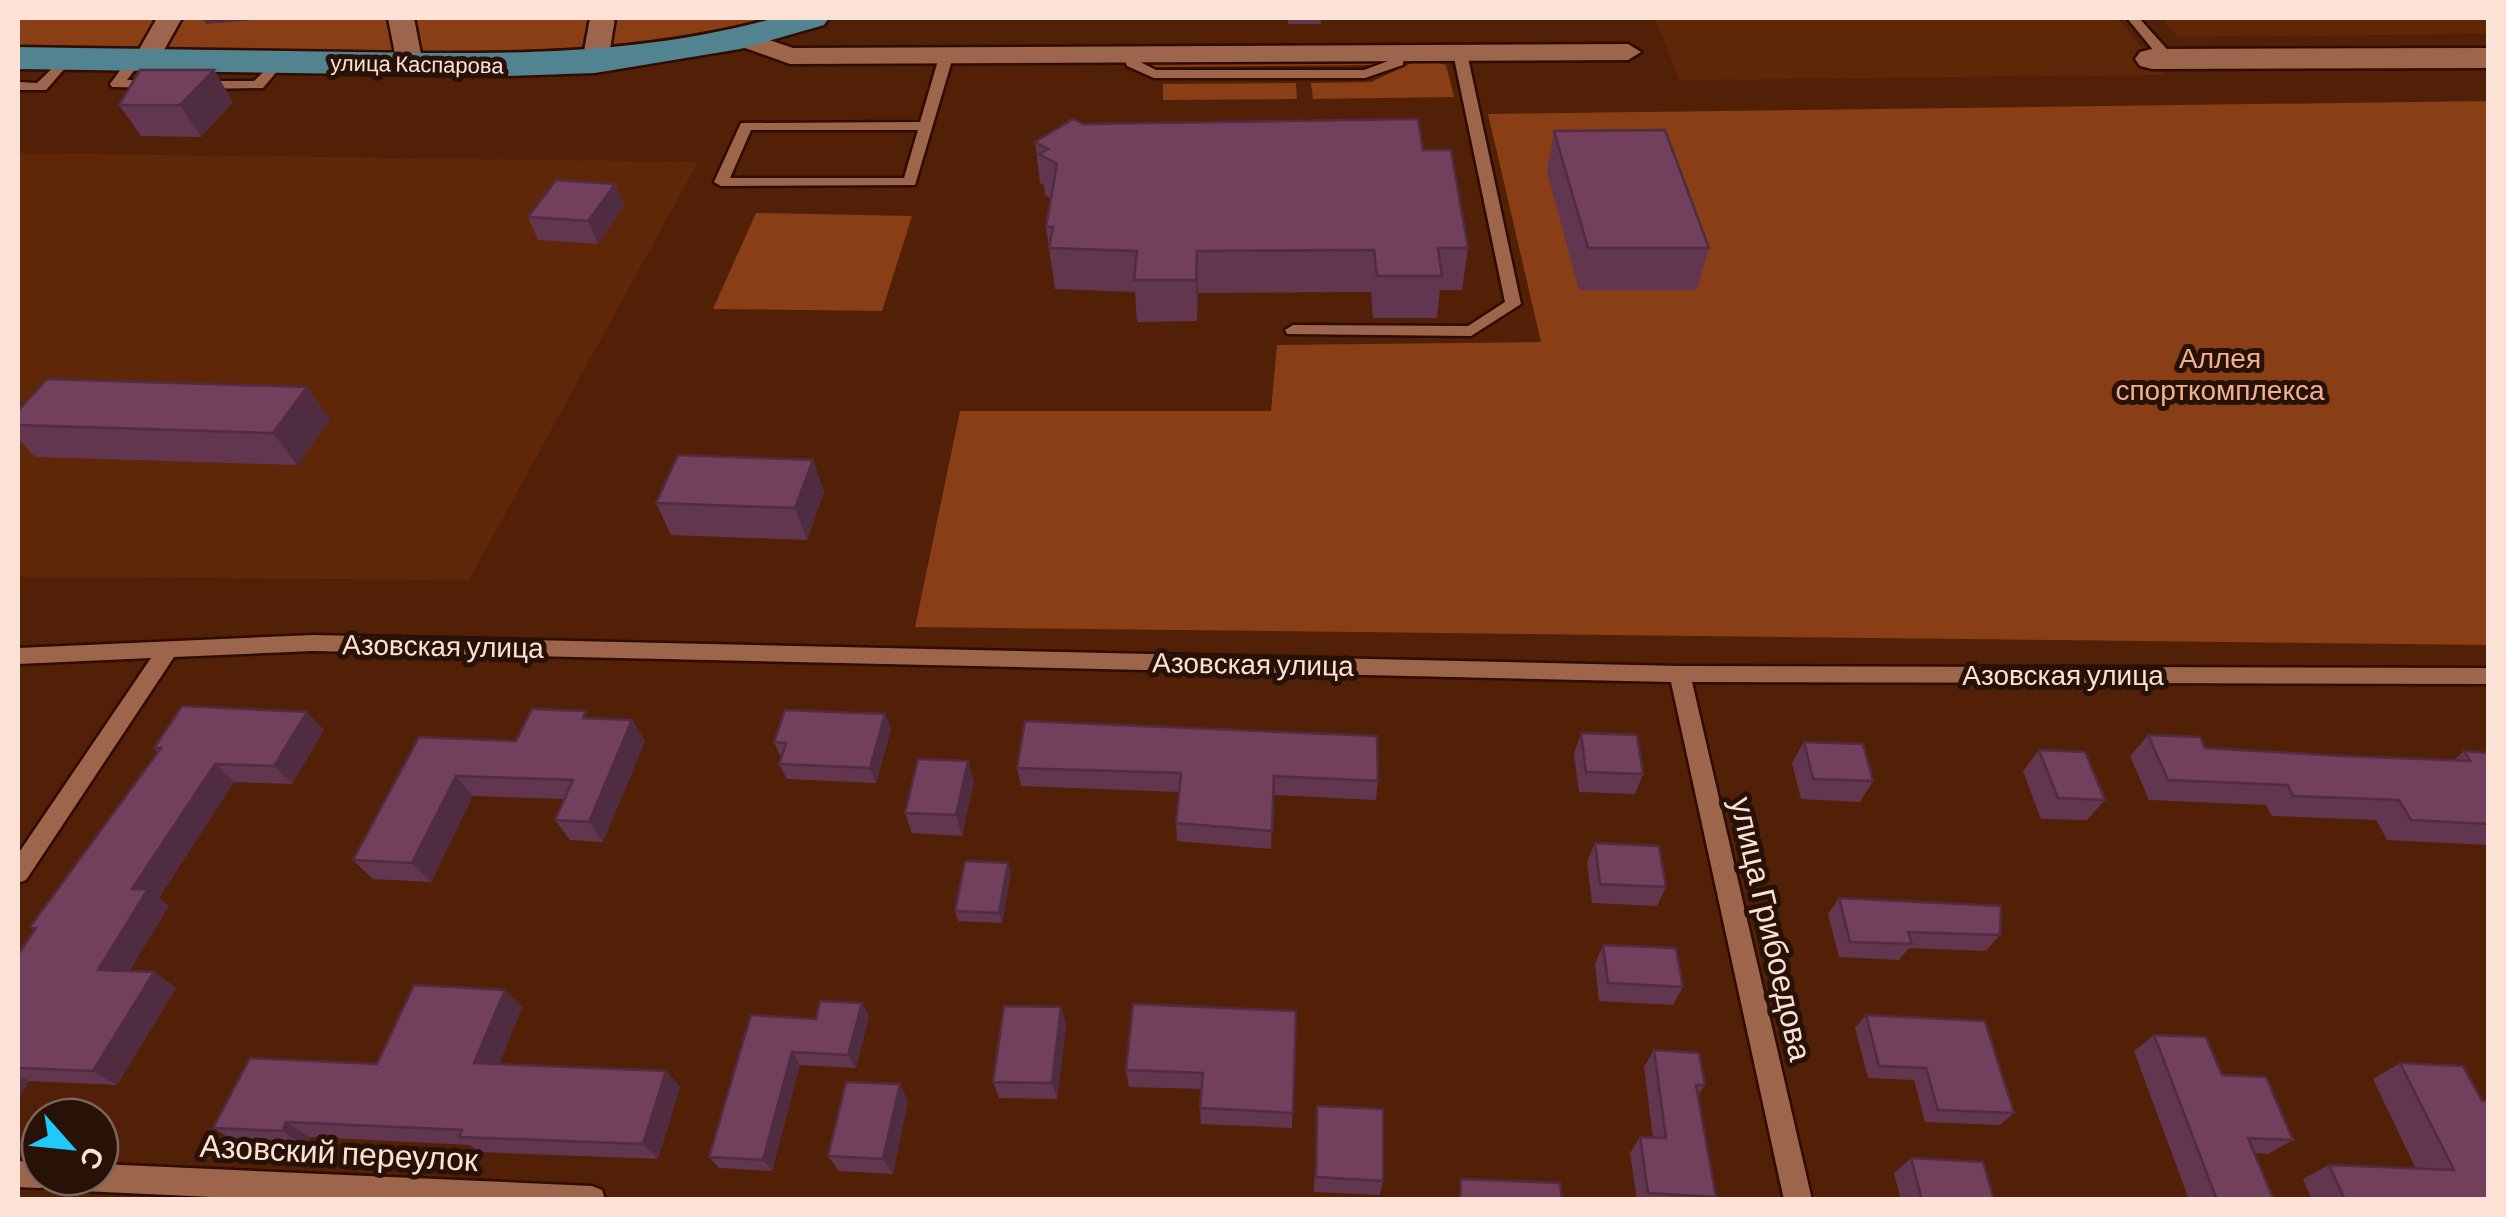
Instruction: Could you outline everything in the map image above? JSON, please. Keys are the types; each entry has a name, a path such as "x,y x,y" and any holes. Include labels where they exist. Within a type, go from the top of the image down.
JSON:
{"main road":[{"name":"улица Каспарова","path":"18,58 66,58 150,68 278,62 595,62 740,38 812,18"}],"street":[{"path":"150,68 170,18"},
{"path":"401,18 410,64"},
{"path":"595,62 602,18"},
{"path":"740,38 790,56 1628,52"},
{"path":"2160,58 2488,58"}],"lane":[{"path":"2133,18 2160,58"},
{"path":"1293,330 1472,331 1513,304 1460,53"},
{"path":"926,126 746,126 722,182 910,182 946,57"},
{"path":"18,86 41,87 66,58"},
{"path":"188,85 258,85 278,62"},
{"name":"Азовская улица","path":"18,656 313,643 1680,674 2488,676"},
{"path":"18,873 166,652"},
{"name":"улица Грибоедова","path":"1680,674 1798,1200"},
{"name":"Азовский переулок","path":"120,1179 592,1200"}],"shaded area":[{"path":"1655,18 2117,18 2165,75 1679,80"},
{"path":"2162,18 2488,18 2488,34 2178,37"},
{"path":"18,153 698,162 469,580 18,577"}],"green space":[{"path":"18,18 812,18 740,38 410,64 18,58"},
{"path":"1379,60 1380,65 1150,67 1150,62"},
{"path":"1416,61 1446,65 1454,97 1313,99 1311,83 1371,82"},
{"path":"1296,83 1297,99 1163,100 1163,84"},
{"name":"Аллея спорткомплекса","path":"2488,101 2488,645 915,627 960,411 1271,411 1277,345 1541,342 1488,114"},
{"path":"756,213 912,216 882,311 713,309"}],"building":[{"path":"140,70 214,70 180,105 119,105"},
{"path":"1073,119 1083,124 1418,119 1423,150 1451,150 1468,248 1438,248 1442,276 1377,276 1374,250 1197,251 1196,280 1134,280 1137,251 1049,248 1053,227 1046,227 1057,164 1039,154 1048,149 1035,142"},
{"path":"1665,130 1709,248 1588,248 1554,131"},
{"path":"556,180 615,184 588,221 528,217"},
{"path":"47,379 307,387 273,433 18,425 18,411"},
{"path":"678,455 813,460 795,508 656,503"},
{"path":"182,706 307,712 274,766 215,764 132,889 148,889 98,970 154,972 93,1071 18,1068 18,955 36,928 30,927 161,748 154,748"},
{"path":"532,709 586,711 583,718 632,720 589,822 555,820 573,780 456,776 412,863 353,860 419,737 516,741"},
{"path":"785,710 885,714 870,768 779,764 786,743 774,742"},
{"path":"1025,721 1377,736 1378,781 1274,776 1272,831 1176,823 1181,773 1017,768"},
{"path":"1581,733 1637,735 1643,774 1586,772"},
{"path":"2148,735 2200,737 2205,748 2344,756 2470,761 2464,751 2488,753 2488,824 2411,820 2399,800 2293,796 2288,785 2168,780"},
{"path":"1804,742 1863,744 1873,781 1813,779"},
{"path":"2039,750 2085,752 2105,800 2058,798"},
{"path":"918,759 968,761 956,815 905,813"},
{"path":"1595,843 1659,846 1666,887 1600,884"},
{"path":"965,861 1008,863 999,913 955,911"},
{"path":"1839,898 2001,906 2000,935 1908,932 1912,944 1850,942"},
{"path":"1603,945 1676,948 1683,987 1608,983"},
{"path":"414,985 505,990 474,1063 666,1071 643,1144 459,1137 462,1130 286,1122 282,1131 213,1128 250,1058 377,1064"},
{"path":"820,1001 862,1003 848,1055 792,1052 763,1160 709,1157 751,1015 816,1019"},
{"path":"1133,1004 1296,1011 1293,1113 1200,1108 1203,1073 1126,1070"},
{"path":"1004,1006 1061,1007 1052,1083 993,1082"},
{"path":"1866,1015 1985,1021 2014,1113 1938,1110 1926,1068 1879,1066"},
{"path":"2154,1035 2206,1037 2222,1075 2266,1077 2293,1140 2248,1138 2274,1200 2217,1200"},
{"path":"1654,1050 1699,1053 1705,1085 1696,1085 1716,1197 1648,1193 1640,1137 1666,1138"},
{"path":"2400,1063 2463,1066 2482,1101 2488,1101 2488,1200 2345,1200 2329,1165 2454,1170"},
{"path":"846,1082 900,1084 883,1159 828,1156"},
{"path":"1317,1106 1383,1109 1383,1181 1316,1177"},
{"path":"1911,1158 1983,1162 1994,1200 1922,1200"},
{"path":"1461,1179 1560,1183 1562,1200 1460,1200"}]}
